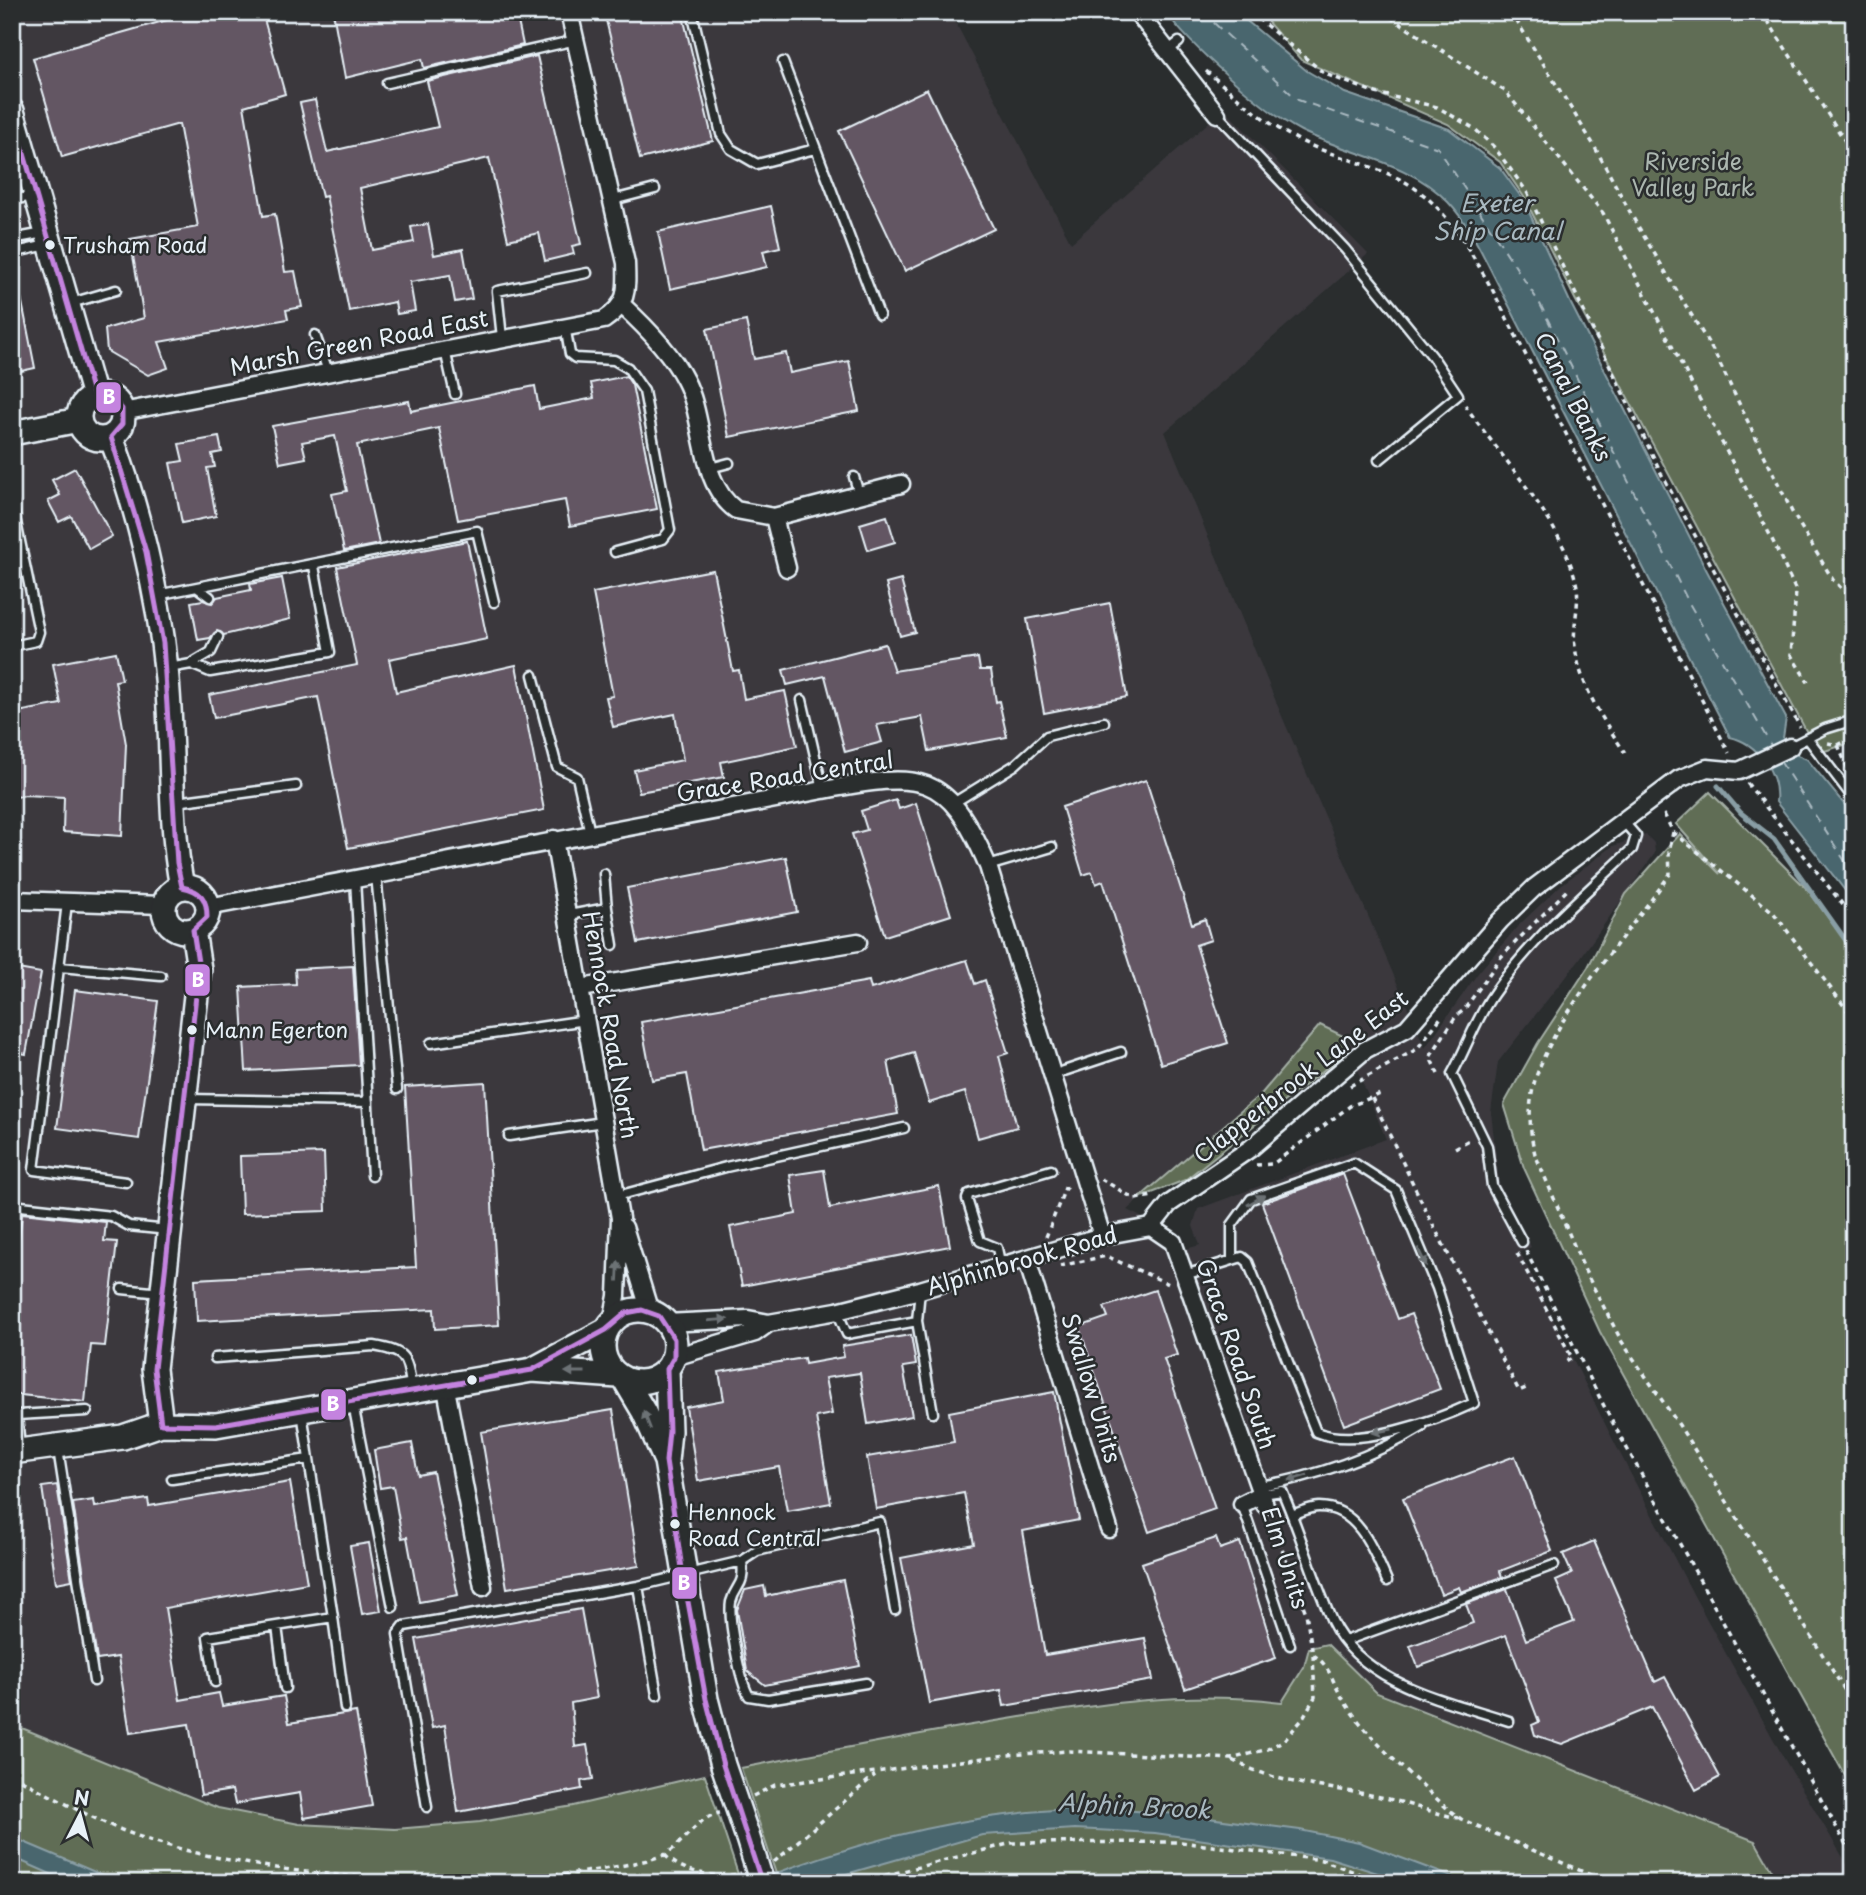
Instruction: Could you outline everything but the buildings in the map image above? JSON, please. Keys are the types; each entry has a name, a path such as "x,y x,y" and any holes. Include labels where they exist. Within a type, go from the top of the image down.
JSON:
{"street":[{"path":"569,12 626,263 627,282 622,305 639,320 685,380 710,468 717,487 730,506 742,513 774,517 901,484"},
{"path":"1138,12 1166,52 1217,114"},
{"path":"12,111 94,396"},
{"name":"Marsh Green Road East","path":"122,412 604,320 622,305"},
{"path":"94,396 112,398 122,412 122,424 111,436 97,439 90,436 79,420 84,403 94,396"},
{"path":"12,433 79,420"},
{"path":"111,436 125,473 154,596 166,669 174,830 182,887"},
{"path":"774,517 787,568"},
{"path":"1747,768 1790,747"},
{"name":"Clapperbrook Lane East","path":"1151,1227 1169,1204 1251,1148 1365,1050 1399,1034 1417,1020 1500,921 1534,888 1679,779 1706,768 1747,768"},
{"name":"Grace Road Central","path":"208,906 554,839 894,779 913,780 955,802"},
{"path":"955,802 973,832 988,866 1102,1236"},
{"name":"Hennock Road North","path":"554,839 620,1218 617,1296 609,1326"},
{"path":"182,887 197,890 208,906 207,917 193,930 174,928 164,916 163,905 169,894 182,887"},
{"path":"12,900 163,905"},
{"path":"161,1424 154,1369 200,969 193,930"},
{"path":"581,988 858,942"},
{"name":"Hennock Road North","path":"620,1218 658,1317"},
{"name":"Alphinbrook Road","path":"670,1363 755,1333 769,1324 837,1311 920,1290 1102,1236 1151,1227"},
{"name":"Grace Road South","path":"1151,1227 1174,1242 1262,1495"},
{"name":"Swallow Units","path":"1027,1260 1109,1529"},
{"path":"532,1370 634,1310 658,1317 674,1339 670,1363 666,1461 683,1574 706,1699 723,1765 761,1872"},
{"name":"Alphinbrook Road","path":"658,1317 748,1319 769,1324"},
{"path":"609,1326 603,1350 605,1360 644,1412 666,1461"},
{"path":"17,1451 123,1437 161,1424 216,1425 532,1370 643,1382 670,1363"},
{"path":"445,1384 483,1587"},
{"name":"Elm Units","path":"1242,1504 1262,1495"}],"lane":[{"path":"692,12 721,134 731,149 757,164 815,149"},
{"path":"387,83 576,40"},
{"path":"1166,52 1179,42"},
{"path":"783,62 879,315"},
{"path":"1217,114 1345,249 1432,356 1458,395 1379,460"},
{"path":"613,200 655,189"},
{"path":"12,200 37,196"},
{"path":"12,239 48,238"},
{"path":"12,253 48,238"},
{"path":"502,338 497,291 587,273"},
{"path":"68,304 116,290"},
{"path":"565,326 570,354 575,358 614,360 628,368 644,390 670,530 663,539 615,552"},
{"path":"315,335 329,373"},
{"path":"445,350 455,394"},
{"path":"710,468 729,463"},
{"path":"854,477 859,494"},
{"path":"12,503 39,632 36,640 12,646"},
{"path":"154,596 477,531 494,603"},
{"path":"191,664 210,672 330,652 313,566"},
{"path":"198,588 210,597"},
{"path":"166,669 191,664 211,652 218,638"},
{"path":"533,676 557,767 577,777 590,833"},
{"path":"802,700 823,790"},
{"path":"1790,747 1809,740 1825,729 1854,720"},
{"path":"955,802 1015,765 1047,736 1104,722"},
{"path":"1809,740 1854,799"},
{"path":"174,803 296,786"},
{"path":"1522,1242 1492,1186 1487,1146 1452,1074 1479,1016 1500,985 1559,920 1632,849 1636,836 1623,821"},
{"path":"988,866 1052,847"},
{"path":"604,874 613,945"},
{"path":"376,875 397,1088"},
{"path":"355,879 372,1176"},
{"path":"67,903 34,1170 127,1182"},
{"path":"569,915 607,908"},
{"path":"60,967 161,976"},
{"path":"431,1043 586,1020"},
{"path":"1052,1075 1121,1052"},
{"path":"187,1099 368,1102"},
{"path":"509,1136 603,1122"},
{"path":"617,1196 726,1167 904,1128"},
{"path":"1232,1258 1232,1225 1251,1199 1353,1163 1396,1190 1437,1288 1474,1403 1428,1423 1391,1447 1296,1480 1262,1495"},
{"path":"1001,1267 997,1248 980,1241 967,1199 969,1194 1051,1170"},
{"path":"12,1205 111,1216 129,1226 170,1230"},
{"path":"1185,1275 1242,1257 1253,1270 1316,1432 1339,1439 1428,1423"},
{"path":"122,1289 163,1293"},
{"path":"920,1290 917,1321 933,1413"},
{"path":"837,1311 847,1334 917,1321"},
{"path":"215,1358 374,1346 397,1350 406,1358 412,1390"},
{"path":"352,1400 393,1608"},
{"path":"301,1409 345,1708"},
{"path":"17,1451 17,1415 87,1410"},
{"path":"58,1446 94,1681"},
{"path":"172,1479 309,1459"},
{"path":"1262,1495 1282,1492 1333,1623 1351,1649 1399,1683 1509,1721"},
{"name":"Elm Units","path":"1242,1504 1290,1645"},
{"path":"1292,1515 1318,1507 1341,1512 1368,1538 1387,1581"},
{"path":"427,1807 398,1634 404,1626 638,1587 742,1561 757,1551 880,1522 895,1610"},
{"path":"742,1561 744,1577 731,1600 731,1618 749,1696 768,1699 866,1683"},
{"path":"1345,1642 1553,1565"},
{"path":"638,1587 657,1695"},
{"path":"215,1682 208,1637 333,1617"},
{"path":"277,1626 285,1688"}],"path":[{"path":"1250,12 1325,74 1376,93 1437,107 1475,129 1495,148 1527,192 1662,475 1758,649"},
{"path":"1381,12 1505,91 1603,213 1796,591 1791,655 1808,682"},
{"path":"1511,12 1592,142 1636,223 1715,354 1792,512 1833,580 1854,601"},
{"path":"1762,12 1854,155"},
{"name":"Canal Banks","path":"1202,68 1288,135 1337,158 1407,182 1427,196 1445,216 1467,245 1492,289 1747,768 1854,919"},
{"path":"1458,395 1552,526 1577,583 1574,645 1581,676 1597,710 1625,752"},
{"path":"1854,737 1838,745 1854,777"},
{"path":"1664,814 1673,832 1773,912 1854,1020"},
{"path":"1673,832 1669,852 1670,874 1555,1034 1535,1081 1529,1114 1530,1134 1535,1154 1585,1271 1622,1342 1679,1425 1854,1705"},
{"path":"1430,1057 1439,1050 1455,1016 1464,1010 1501,957 1570,887 1565,877"},
{"path":"1361,1082 1417,1049 1442,1016"},
{"path":"1252,1165 1273,1164 1350,1106 1382,1093"},
{"path":"1372,1098 1429,1217 1519,1391 1528,1387"},
{"path":"1564,1363 1572,1358 1514,1248 1522,1242 1619,1433 1854,1859"},
{"path":"1053,1252 1061,1268 1105,1256 1191,1294"},
{"path":"12,1774 70,1806 156,1842 276,1867 354,1877 455,1880 557,1875 603,1869 665,1855 704,1821 738,1812 755,1795 775,1785 1007,1755 1069,1751 1231,1759 1268,1749 1284,1740 1301,1721 1315,1697 1313,1655 1306,1613 1262,1495"},
{"path":"1313,1655 1322,1660 1342,1697 1372,1734 1415,1779 1461,1819"},
{"path":"1231,1759 1273,1779 1386,1798 1418,1810 1461,1819 1609,1883"},
{"path":"665,1855 673,1864 690,1870 734,1875 761,1872 876,1774"},
{"path":"856,1883 1012,1843 1181,1842 1322,1860 1384,1883"}],"shaded area":[{"path":"12,12 950,12 1071,243 1224,109 1368,254 1165,432 1281,714 1425,1048 1478,973 1518,926 1561,885 1613,846 1646,835 1654,843 1655,853 1578,961 1498,1062 1491,1112 1499,1184 1531,1247 1520,1252 1610,1434 1694,1596 1786,1762 1854,1876 1854,1883 1779,1883 1755,1840 1377,1693 1327,1644 1309,1648 1304,1667 1282,1702 1230,1696 1180,1696 1050,1712 697,1776 573,1806 480,1822 392,1829 299,1824 218,1808 12,1723","holes":["1320,1025 1343,1036 1386,1139 1198,1209 1193,1226 1200,1245 1186,1249 1179,1236 1127,1210 1262,1093"]}],"green space":[{"name":"Riverside Valley Park","path":"1259,12 1854,12 1854,742 1818,753 1575,299 1524,197 1500,162 1448,124 1301,60"},
{"path":"1710,792 1808,890 1854,953 1854,1065 1851,1061 1854,1068 1854,1792 1600,1332 1524,1168 1504,1104 1538,1043 1588,967 1626,894 1680,834 1720,874 1676,824"},
{"path":"1320,1025 1343,1036 1349,1050 1185,1180 1139,1198 1262,1093"},
{"path":"1327,1644 1377,1693 1755,1841 1779,1883 779,1883 741,1768 937,1731 1107,1704 1176,1698 1282,1702 1304,1667 1309,1648"},
{"path":"12,1724 218,1808 299,1824 395,1829 480,1822 573,1806 705,1775 741,1883 12,1883"}],"water":[{"name":"Exeter Ship Canal","path":"1166,12 1236,12 1307,71 1345,93 1449,129 1500,168 1524,201 1571,304 1707,571 1786,718 1783,738 1792,753 1807,759 1854,816 1854,902 1776,802 1774,781 1765,761 1749,746 1730,737 1483,255 1456,211 1432,188 1415,177 1301,131 1286,122 1209,59"},
{"path":"1093,1808 1178,1814 1300,1830 1359,1842 1468,1883 1409,1883 1330,1858 1155,1833 1075,1829 982,1835 815,1883 750,1883 834,1853 918,1830 1004,1815"},
{"path":"12,1837 121,1883 71,1883 12,1857"}],"waterway":[{"path":"1718,786 1741,813 1774,839 1854,952"}],"ferry route":[{"path":"1202,12 1298,100 1438,148 1540,304 1689,603 1772,747"},
{"path":"1780,761 1854,875"}],"transit line":[{"name":"B","path":"12,112 94,396 112,398 122,409 122,424 111,437 146,552 163,643 177,863 182,887 202,896 207,910 207,917 193,930 199,969 154,1369 161,1424 216,1425 532,1370 606,1330 626,1313 642,1310 659,1316 674,1339 674,1357 667,1369 669,1431 666,1461 683,1575 706,1699 723,1765 762,1883"}],"place":[{"name":"Trusham Road","path":"50,245"},
{"name":"Mann Egerton","path":"192,1030"},
{"name":"Hennock Road Central","path":"675,1524"}],"water label":[{"name":"Alphin Brook","path":"1134,1807"}]}
